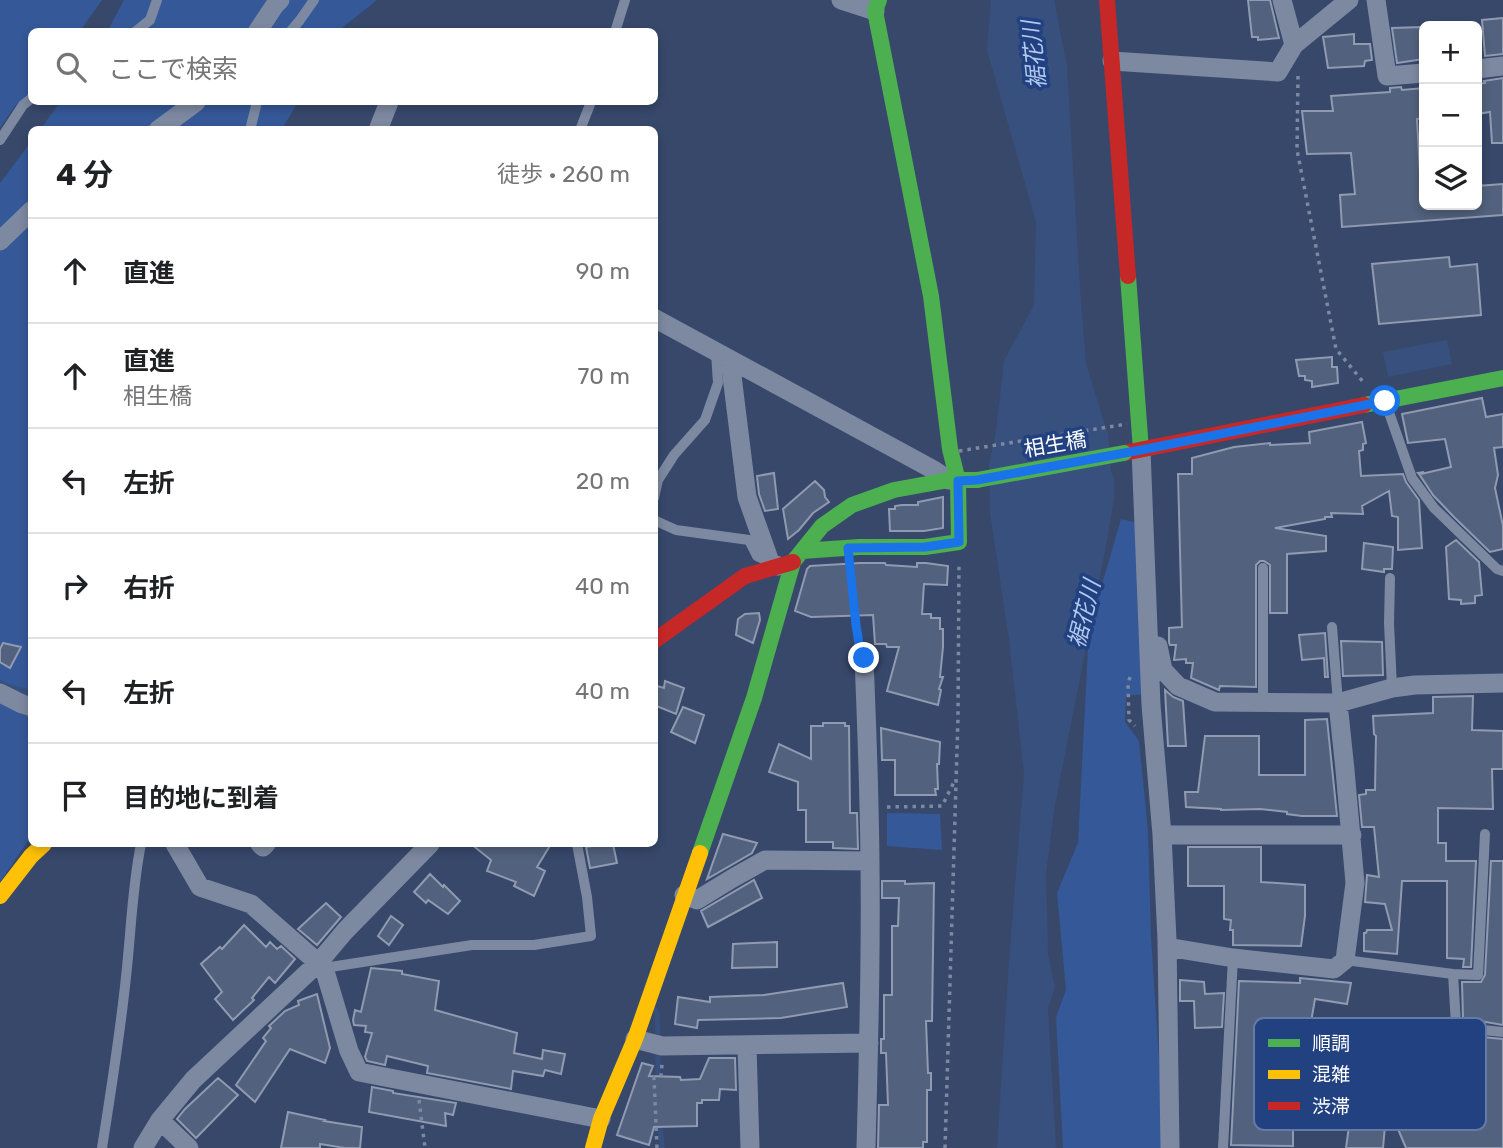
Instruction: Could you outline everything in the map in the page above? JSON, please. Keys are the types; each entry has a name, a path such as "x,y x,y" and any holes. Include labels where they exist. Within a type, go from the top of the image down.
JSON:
{"street":[{"path":"260,28 280,0"},
{"path":"658,638 746,576 786,560 848,548 925,547 959,542 931,296 877,6 841,0"},
{"path":"1107,0 1133,452 1146,583 1151,705 1162,835 1167,947 1170,1148"},
{"path":"1282,0 1294,45"},
{"path":"1112,61 1278,72 1294,45 1349,0"},
{"path":"1376,0 1387,76 1419,73"},
{"path":"1482,68 1503,66"},
{"path":"165,126 192,105"},
{"path":"379,126 389,105"},
{"path":"0,241 28,214"},
{"path":"658,320 953,480"},
{"path":"593,1148 601,1119 635,1039 754,698 786,560 747,497 723,356"},
{"name":"相生橋","path":"786,560 822,526 852,505 894,489 953,480 977,480 1133,452 1503,378"},
{"path":"1146,583 1163,670 1178,686 1215,702 1338,703 1392,688 1503,682"},
{"path":"864,658 870,807 866,1148"},
{"path":"0,693 28,706"},
{"path":"1167,947 1334,970 1345,960 1355,883 1338,703"},
{"path":"1162,835 1352,835"},
{"path":"0,909 4,892 41,847"},
{"path":"177,847 200,887 251,904 321,965 349,1051 359,1072 601,1119"},
{"path":"143,1148 160,1120 193,1080 321,965 345,931 427,847"},
{"path":"684,895 697,900 765,860 870,860"},
{"path":"635,1039 662,1046 869,1043"},
{"path":"747,1046 750,1148"},
{"path":"160,1120 189,1148"}],"lane":[{"path":"140,28 150,20 157,0"},
{"path":"293,28 314,0"},
{"path":"616,28 625,0"},
{"path":"0,140 28,101"},
{"path":"251,126 256,105"},
{"path":"582,126 590,105"},
{"path":"658,475 705,421 718,383 723,356"},
{"path":"1385,401 1412,478 1434,508 1497,569 1503,571"},
{"path":"658,522 676,530 749,540 757,556 786,560"},
{"path":"1263,568 1263,703"},
{"path":"1390,578 1392,688"},
{"path":"1332,627 1338,703"},
{"path":"1345,960 1478,975 1485,834"},
{"path":"102,1148 117,1053 140,847"},
{"path":"321,965 472,945 534,945 591,936 578,847"},
{"path":"1223,1148 1233,958"},
{"path":"1453,974 1456,1018"}],"path":[{"path":"1294,45 1298,59 1297,150 1336,349 1365,384"},
{"path":"959,451 1126,424"},
{"path":"945,1148 958,717 959,542"},
{"path":"848,548 856,625 864,658"},
{"path":"870,807 942,806 956,779"},
{"path":"657,1148 654,1079 661,1076 662,1046"},
{"path":"419,1083 425,1148"}],"shaded area":[{"path":"0,0 102,0 82,28 28,28 28,95 15,106 0,128"},
{"path":"124,0 377,0 342,28 109,28"},
{"path":"58,105 296,105 284,126 43,126"},
{"path":"28,146 28,841 0,882 0,183"},
{"path":"1121,519 1138,523 1145,694 1126,696 1125,722 1139,741 1148,831 1151,937 1163,1122 1161,1148 1063,1148 1056,1017 1066,990 1057,893 1078,843 1089,629"},
{"path":"887,813 940,814 942,850 887,846"}],"water":[{"name":"裾花川","path":"991,0 1054,0 1067,66 1086,363 1108,432 1111,472 1114,477 1114,499 1106,546 1054,810 1046,874 1048,954 1055,987 1048,1009 1056,1148 997,1148 1024,774 1009,640 990,513 989,465 1004,361 1034,305 1036,222 987,50"},
{"path":"1447,340 1452,364 1388,377 1383,352"}],"building":[{"path":"1248,0 1270,0 1279,38 1258,40 1258,37 1252,37"},
{"path":"1503,18 1503,54 1485,56 1482,20"},
{"path":"1419,27 1419,60 1397,63 1392,28"},
{"path":"1354,34 1354,44 1370,44 1372,60 1365,61 1364,66 1328,68 1323,37"},
{"path":"1503,78 1503,143 1492,143 1490,112 1482,113 1484,81"},
{"path":"1390,88 1419,88 1419,210 1482,210 1482,186 1503,184 1503,215 1342,227 1340,195 1355,194 1351,153 1307,154 1302,111 1333,111 1331,96 1390,92"},
{"path":"1449,257 1450,267 1477,264 1481,315 1379,324 1372,264"},
{"path":"1332,357 1332,367 1337,367 1338,383 1312,387 1312,381 1305,380 1305,376 1299,376 1296,360"},
{"path":"1482,398 1486,417 1503,414 1503,447 1494,448 1498,475 1495,488 1503,526 1503,549 1490,552 1433,495 1418,473 1451,467 1445,439 1408,443 1402,414"},
{"path":"1362,422 1366,443 1363,444 1363,450 1359,451 1361,476 1403,474 1419,500 1422,548 1398,550 1398,517 1392,516 1389,491 1362,506 1363,514 1331,513 1332,517 1325,519 1275,528 1326,536 1326,551 1287,554 1287,613 1270,613 1270,565 1260,561 1256,565 1256,687 1220,686 1219,690 1191,678 1193,663 1186,663 1186,659 1174,660 1176,645 1170,645 1169,642 1169,628 1182,627 1178,474 1192,474 1192,458 1234,447 1270,443 1310,443 1309,432"},
{"path":"774,473 778,509 765,511 757,476"},
{"path":"815,481 824,490 829,502 813,513 788,539 783,509"},
{"path":"943,497 943,528 890,531 889,509 902,505 918,505 918,502"},
{"path":"1456,540 1479,562 1482,595 1475,596 1475,603 1461,604 1461,600 1449,599 1446,547"},
{"path":"1364,543 1393,547 1392,569 1384,569 1384,572 1362,569"},
{"path":"860,563 917,567 917,563 926,563 948,566 947,585 924,584 922,614 940,618 940,629 943,629 940,677 943,677 938,705 887,691 899,647 875,644 873,615 811,617 795,611 810,566"},
{"path":"759,613 760,620 753,643 736,635 738,619 745,614"},
{"path":"1325,633 1328,677 1325,677 1324,658 1302,660 1299,635"},
{"path":"1341,641 1382,642 1383,675 1343,676"},
{"path":"3,643 21,647 10,668 0,662"},
{"path":"665,681 684,688 676,714 658,707 658,686 664,688"},
{"path":"1165,690 1183,701 1186,746 1168,746"},
{"path":"1473,696 1472,730 1503,731 1503,769 1492,769 1493,809 1438,808 1438,843 1446,843 1446,861 1476,861 1471,967 1463,967 1464,959 1447,958 1447,881 1402,881 1397,954 1364,951 1364,933 1367,930 1392,930 1385,904 1365,902 1367,875 1379,877 1374,827 1362,827 1359,795 1366,794 1366,790 1375,790 1376,736 1373,716 1433,713 1433,697"},
{"path":"683,707 704,715 695,743 671,732"},
{"path":"1327,719 1337,816 1302,816 1260,809 1186,807 1185,792 1198,792 1205,736 1259,736 1259,775 1305,775 1305,720"},
{"path":"823,723 845,723 845,726 849,726 850,813 857,813 858,849 833,848 833,842 806,842 806,810 798,810 798,782 769,772 779,744 811,759 811,726 823,726"},
{"path":"881,728 940,742 936,795 895,795 895,760 882,760"},
{"path":"723,834 757,843 752,853 707,879"},
{"path":"475,847 549,847 537,867 545,871 534,896 514,886 516,882 487,871 491,860"},
{"path":"586,847 614,847 617,863 590,868"},
{"path":"1188,847 1261,847 1261,882 1305,885 1301,946 1233,945 1231,920 1224,919 1224,886 1188,886"},
{"path":"1491,861 1503,861 1503,1025 1486,1022 1486,1018 1463,1018 1462,982 1481,982 1485,975"},
{"path":"430,874 460,901 448,914 428,900 426,903 414,892"},
{"path":"754,880 762,898 708,927 701,911"},
{"path":"882,881 905,881 905,884 934,883 932,1021 926,1021 931,1090 927,1090 927,1142 923,1142 923,1148 878,1148 879,1105 888,1105 886,1053 881,1053 881,1039 884,1039 884,995 892,995 892,926 898,926 899,898 882,898"},
{"path":"326,903 341,917 317,945 298,929"},
{"path":"391,916 403,925 389,945 378,936"},
{"path":"244,925 266,947 270,942 277,949 281,946 295,959 275,983 269,977 252,998 254,1000 233,1020 215,999 222,992 201,964 220,947 222,949"},
{"path":"777,942 777,967 732,968 733,944"},
{"path":"371,968 402,971 402,974 439,981 435,1010 517,1033 514,1053 542,1059 543,1050 565,1054 561,1074 545,1070 543,1076 513,1071 511,1089 427,1073 428,1066 387,1056 385,1065 367,1061 365,1057 372,1033 365,1032 366,1026 354,1025 353,1020 355,1010 361,1012"},
{"path":"1300,978 1351,983 1347,1004 1315,999 1312,1018 1254,1018 1254,1130 1293,1130 1293,1146 1231,1145 1239,981 1300,983"},
{"path":"1180,980 1204,982 1205,994 1224,993 1222,1027 1195,1028 1194,1001 1180,1001"},
{"path":"843,983 847,1007 781,1018 698,1020 697,1028 675,1024 678,997 710,1002 710,997 764,995"},
{"path":"317,994 330,1048 325,1063 290,1049 255,1102 236,1085 266,1041 263,1038 271,1028 269,1026 285,1011 299,1005 298,1001"},
{"path":"1486,1037 1503,1039 1503,1148 1406,1148 1398,1130 1486,1130"},
{"path":"709,1058 735,1058 736,1090 720,1089 719,1100 702,1100 702,1103 697,1103 697,1126 654,1127 649,1145 617,1135 642,1063 653,1066 649,1076 680,1077 681,1080 700,1079"},
{"path":"218,1078 238,1095 196,1138 177,1119"},
{"path":"372,1087 456,1103 453,1115 445,1113 446,1126 369,1112"},
{"path":"288,1112 362,1127 360,1148 320,1144 320,1148 281,1148"},
{"path":"1348,1130 1385,1130 1383,1148 1346,1148"}],"waterway":[{"path":"0,682 28,692"},
{"path":"655,1009 658,1036"},
{"path":"658,1052 658,1074"},
{"path":"660,1122 662,1148"}],"traffic: fast":[{"path":"802,551 859,547 925,547 959,542 958,481 950,449 931,296 875,11 879,0"},
{"path":"1128,276 1141,450"},
{"path":"1364,405 1503,378"},
{"path":"977,480 1124,453"},
{"path":"700,853 754,698 793,562 822,526 852,505 894,490 949,480 977,480"}],"traffic: slow":[{"path":"0,896 41,847"},
{"path":"593,1148 601,1119 635,1039 700,853"}],"traffic: jam":[{"path":"1107,0 1128,276"},
{"path":"1124,453 1364,405"},
{"path":"658,638 745,576 793,562"}],"route":[{"path":"864,658 856,625 848,548 925,547 959,542 958,481 977,480 1124,453 1385,401"}]}
